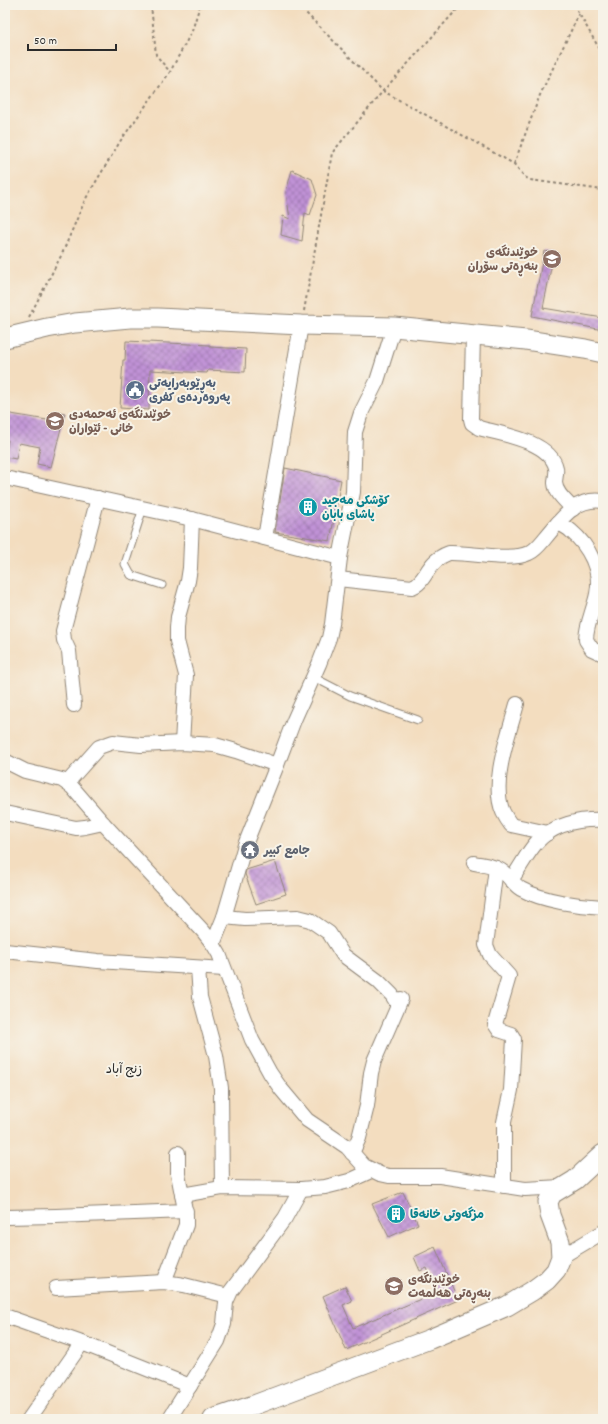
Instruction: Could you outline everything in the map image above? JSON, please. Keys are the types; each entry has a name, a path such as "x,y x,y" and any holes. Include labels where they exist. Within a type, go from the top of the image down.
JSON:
{"street":[{"path":"13,336 74,323 130,318 394,327 526,340 603,353"},
{"path":"265,538 301,325"},
{"path":"213,944 224,917 245,845 294,720 325,651 329,638 340,558 352,492 355,432 361,413 377,381 394,327"},
{"path":"473,335 472,423 479,428 526,441 547,454 551,458 556,468 555,482 557,491 572,509"},
{"path":"5,478 192,519 340,558"},
{"path":"74,705 69,651 64,640 63,631 98,498"},
{"path":"338,579 412,587 420,583 433,562 443,555 454,553 514,557 521,556 534,550 558,523 572,509 582,502 595,500 603,501"},
{"path":"182,743 186,675 177,641 177,628 178,617 190,568 192,519"},
{"path":"558,523 578,537 589,554 596,569 598,589 586,640 592,649 603,654"},
{"path":"517,704 500,768 498,791 502,812 511,825 548,832"},
{"path":"67,783 95,751 108,743 113,742 154,746 182,743 204,744 226,748 277,765"},
{"path":"7,767 67,783 203,931 213,944 218,954 252,1040 270,1073 281,1089 292,1104 307,1120 324,1133 340,1142 358,1160 372,1171 389,1176 440,1176 526,1189 561,1187"},
{"path":"5,813 76,828 94,826 103,823"},
{"path":"511,880 536,844 548,832 571,823 603,820"},
{"path":"474,864 496,868 502,871 516,885 527,892 552,900 572,904 603,907"},
{"path":"496,868 486,945 490,955 509,976 495,1024 499,1030 510,1033 514,1039 512,1081 504,1122 504,1186"},
{"path":"224,917 246,919 298,917 310,920 329,933 344,955 378,980 400,1002 374,1061 367,1106 360,1133 352,1153"},
{"path":"5,951 91,960 224,969"},
{"path":"198,968 200,996 216,1056 221,1088 222,1188"},
{"path":"164,1282 184,1231 186,1220 186,1211 178,1174 178,1153"},
{"path":"212,1419 254,1405 430,1339 507,1306 532,1291 547,1280 556,1270 562,1257 560,1242 550,1215 548,1202 552,1194 561,1187 575,1180 603,1154"},
{"path":"182,1195 222,1188 301,1189 319,1187 337,1184 372,1171"},
{"path":"169,1419 218,1341 228,1296 231,1290 285,1218 301,1189"},
{"path":"5,1217 186,1211"},
{"path":"562,1257 603,1232"},
{"path":"56,1288 164,1282 184,1285 228,1296"},
{"path":"5,1316 82,1343 190,1386"},
{"path":"29,1419 82,1343"}],"lane":[{"path":"143,508 125,564 131,575 162,585"},
{"path":"313,677 350,696 418,720"}],"path":[{"path":"151,5 156,55 170,72"},
{"path":"13,336 62,254 86,200 121,140 170,72 192,31 200,5"},
{"path":"298,5 383,91 514,164 525,177 530,180 603,190"},
{"path":"301,325 332,153 383,91 461,5"},
{"path":"574,5 603,54"},
{"path":"514,164 540,95 580,14"}],"building":[{"path":"292,170 312,179 317,195 310,215 305,213 302,241 281,235 283,216 290,219 286,192"},
{"path":"544,251 554,253 543,308 603,318 603,330 532,316"},
{"name":"بەڕێوبەرایەتی پەروەردەی کفری","path":"126,341 210,345 210,347 246,349 245,372 208,370 207,373 150,370 149,410 120,408 123,360 125,360"},
{"path":"56,411 65,413 51,467 37,464 40,447 19,443 16,459 5,457 8,440 5,439 5,413 53,421"},
{"name":"کۆشکی مەجید پاشای بابان","path":"285,468 341,480 330,541 275,532"},
{"path":"275,861 286,894 256,904 245,874 246,870"},
{"name":"مزگەوتی خانەقا","path":"403,1192 418,1224 389,1237 372,1204"},
{"path":"435,1247 458,1300 346,1350 323,1296 345,1286 352,1301 343,1305 353,1328 437,1292 427,1268 420,1271 414,1257"}],"place":[{"name":"خوێندنگەی بنەڕەتی سۆران","path":"552,259"},
{"name":"بەڕێوبەرایەتی پەروەردەی کفری","path":"135,390"},
{"name":"خوێندنگەی ئەحمەدی خانی - ئێواران","path":"55,421"},
{"name":"کۆشکی مەجید پاشای بابان","path":"308,507"},
{"name":"جامع كبير","path":"250,850"},
{"name":"مزگەوتی خانەقا","path":"396,1214"},
{"name":"خوێندنگەی بنەڕەتی هەڵمەت","path":"394,1286"}],"district":[{"name":"زنج آباد","path":"124,1068"}]}
